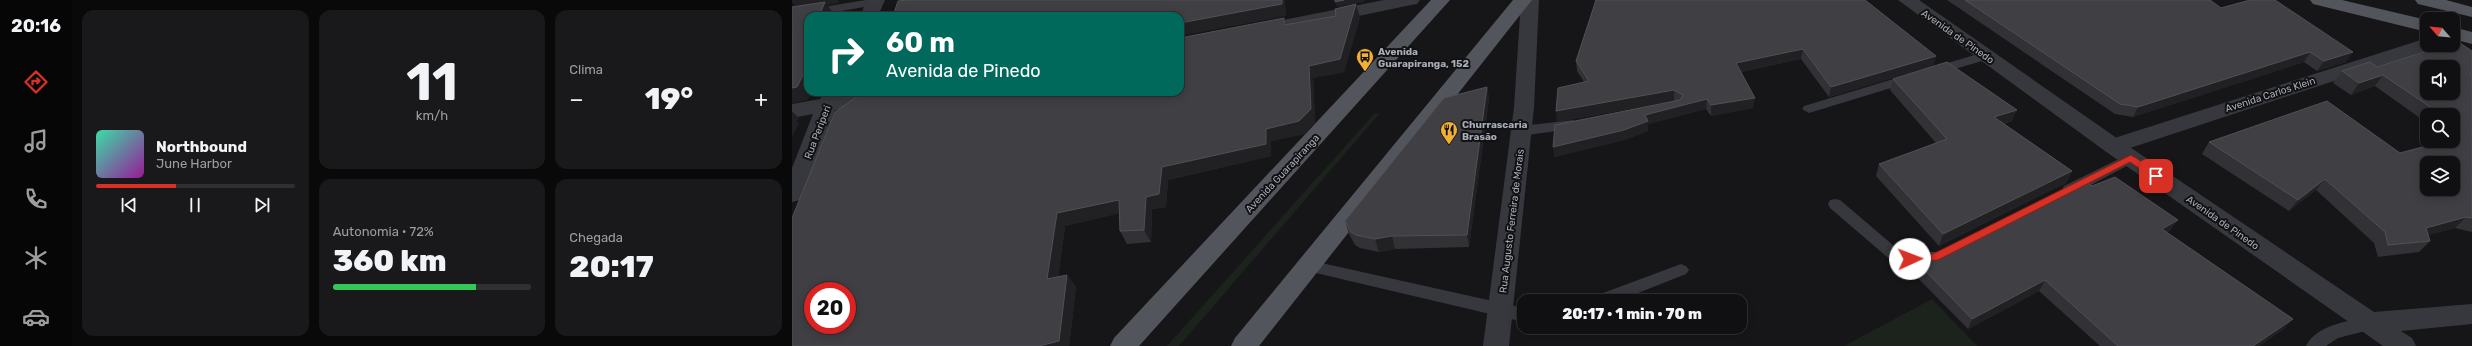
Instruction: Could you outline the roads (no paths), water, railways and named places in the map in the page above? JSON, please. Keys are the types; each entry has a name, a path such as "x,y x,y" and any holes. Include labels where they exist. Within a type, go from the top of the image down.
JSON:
{"main road":[{"name":"Avenida Guarapiranga","path":"1123,346 1441,0"},
{"path":"1244,346 1523,0"},
{"path":"2319,0 2420,24"},
{"path":"2424,0 2472,12"}],"street":[{"path":"1253,32 1411,0"},
{"name":"Rua Augusto Ferreira de Morais","path":"1496,346 1521,131 1530,0"},
{"name":"Avenida de Pinedo","path":"1907,0 2113,146 2403,346"},
{"name":"Avenida Carlos Klein","path":"2113,146 2145,134 2420,46"},
{"path":"792,111 831,98 855,96"},
{"name":"Rua Periperi","path":"792,194 831,98"},
{"path":"2371,323 2472,314"}],"lane":[{"path":"792,10 873,6"},
{"path":"1808,109 1985,56"},
{"path":"1521,131 1559,128 1590,122"},
{"path":"2054,197 2131,158"},
{"path":"1835,204 1898,258 1934,257 1948,250"},
{"path":"1308,266 1517,314"},
{"path":"1619,294 1681,270"},
{"path":"2314,346 2332,332 2371,323"}],"place":[{"name":"Avenida Guarapiranga, 152","path":"1365,72"},
{"name":"Churrascaria Brasão","path":"1449,145"}]}
